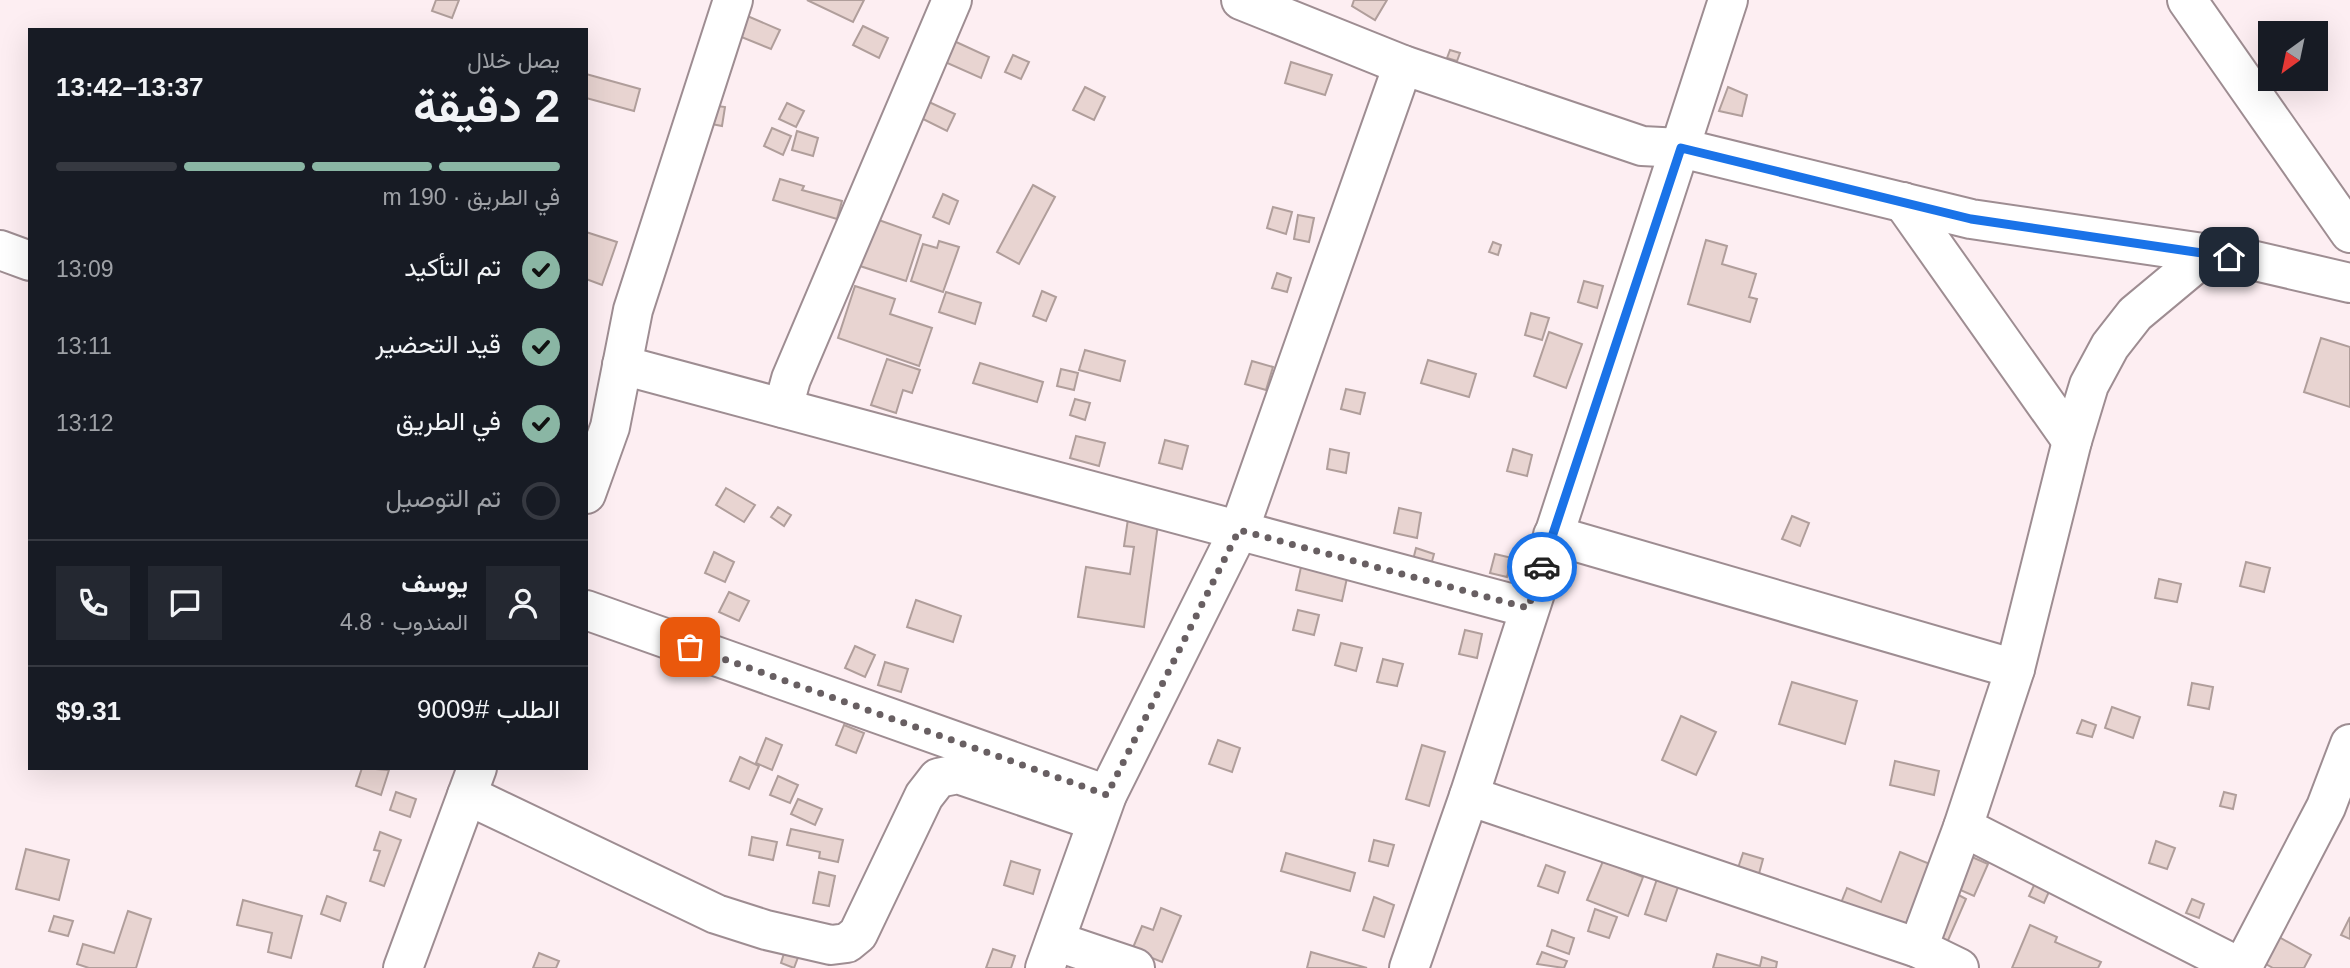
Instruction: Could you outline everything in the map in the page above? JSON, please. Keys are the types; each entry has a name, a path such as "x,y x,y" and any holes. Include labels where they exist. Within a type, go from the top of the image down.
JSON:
{"street":[{"path":"590,474 610,427 637,297 733,0"},
{"path":"783,408 790,379 952,0"},
{"path":"1241,0 1403,65 1642,146 1681,148 1971,219 2251,260 2350,283"},
{"path":"1409,968 1469,796 1728,0"},
{"path":"2187,0 2350,233"},
{"path":"1135,968 1050,954 1101,808 1239,530 1403,65"},
{"path":"1903,202 2072,441"},
{"path":"0,250 28,260"},
{"path":"1918,948 1963,827 2015,670 2072,441 2090,385 2110,346 2135,314 2207,254"},
{"path":"622,365 1528,608"},
{"path":"1553,535 2015,670"},
{"path":"588,611 1101,808"},
{"path":"1963,827 2241,968 2326,807 2350,744"},
{"path":"403,968 472,782 716,914 811,955 847,943 858,934 923,796 939,778 958,774 1101,808"},
{"path":"1469,796 1918,948 1959,968"}],"building":[{"path":"436,0 459,0 452,18 432,11"},
{"path":"807,0 864,0 853,22"},
{"path":"1354,0 1387,0 1375,20 1352,6"},
{"path":"738,12 780,30 771,49 729,32"},
{"path":"863,26 888,38 879,58 853,45"},
{"path":"954,41 989,57 981,78 945,62"},
{"path":"1450,50 1460,53 1457,61 1447,58"},
{"path":"1013,55 1029,62 1021,79 1005,72"},
{"path":"1291,62 1332,75 1325,95 1285,83"},
{"path":"588,75 640,89 634,111 588,99"},
{"path":"1085,87 1105,97 1094,120 1073,110"},
{"path":"1728,87 1747,95 1742,116 1719,111"},
{"path":"929,102 955,114 947,131 921,118"},
{"path":"787,103 804,111 796,127 779,119"},
{"path":"704,104 725,107 722,126 701,122"},
{"path":"772,128 791,136 783,155 764,146"},
{"path":"797,131 818,138 813,156 792,150"},
{"path":"780,179 804,186 802,190 842,201 837,219 773,200"},
{"path":"1033,185 1055,197 1019,264 997,252"},
{"path":"943,194 958,201 949,224 933,217"},
{"path":"1273,207 1292,212 1286,234 1267,228"},
{"path":"1298,215 1314,218 1309,242 1294,239"},
{"path":"876,219 921,235 906,281 860,266"},
{"path":"588,233 617,242 602,285 588,280"},
{"path":"1706,240 1727,246 1722,264 1756,274 1749,297 1757,299 1750,322 1688,304"},
{"path":"939,241 959,247 943,292 911,281 923,244 937,248"},
{"path":"1493,242 1501,245 1498,255 1489,252"},
{"path":"1277,273 1291,278 1287,292 1272,288"},
{"path":"1584,281 1603,286 1597,308 1578,302"},
{"path":"855,286 895,299 890,314 932,328 919,366 838,338"},
{"path":"1042,291 1056,297 1046,321 1033,316"},
{"path":"946,292 981,303 975,324 939,312"},
{"path":"1531,313 1549,318 1542,340 1525,335"},
{"path":"1549,332 1582,344 1566,388 1534,376"},
{"path":"2321,338 2350,347 2350,407 2304,392"},
{"path":"1085,350 1125,361 1120,381 1079,370"},
{"path":"887,359 920,370 912,393 903,390 896,413 871,405"},
{"path":"1428,360 1476,374 1469,397 1421,383"},
{"path":"1252,361 1273,367 1266,390 1245,384"},
{"path":"980,363 1043,382 1037,402 973,383"},
{"path":"1061,369 1078,373 1074,390 1057,386"},
{"path":"1346,389 1365,393 1360,414 1341,409"},
{"path":"1075,399 1090,403 1085,420 1070,415"},
{"path":"1076,436 1105,443 1099,466 1070,458"},
{"path":"1165,440 1188,446 1182,469 1159,463"},
{"path":"1330,449 1349,453 1346,473 1327,469"},
{"path":"1513,449 1532,455 1527,476 1507,471"},
{"path":"726,488 755,505 744,522 716,505"},
{"path":"778,507 791,515 784,526 771,517"},
{"path":"1399,508 1421,513 1417,538 1394,533"},
{"path":"1792,516 1809,523 1800,546 1782,539"},
{"path":"1128,519 1158,524 1144,627 1078,617 1086,567 1130,574 1134,547 1124,546"},
{"path":"1416,548 1434,554 1431,565 1413,560"},
{"path":"714,552 734,562 725,582 705,573"},
{"path":"1495,554 1512,558 1507,577 1490,573"},
{"path":"2246,562 2270,568 2264,592 2240,586"},
{"path":"1301,567 1347,578 1342,601 1296,590"},
{"path":"2159,579 2181,584 2177,602 2155,598"},
{"path":"729,592 749,601 739,621 719,612"},
{"path":"916,600 961,616 953,642 907,627"},
{"path":"1298,610 1319,615 1314,635 1293,630"},
{"path":"1465,630 1482,634 1477,658 1459,654"},
{"path":"1341,643 1362,648 1356,671 1335,665"},
{"path":"855,646 875,655 865,677 845,668"},
{"path":"1383,659 1403,664 1397,686 1377,682"},
{"path":"885,662 908,669 901,692 878,685"},
{"path":"1792,682 1857,701 1845,744 1779,724"},
{"path":"2192,683 2213,687 2209,709 2188,705"},
{"path":"2112,707 2140,717 2133,738 2105,728"},
{"path":"1681,716 1716,732 1696,775 1662,760"},
{"path":"2082,720 2096,725 2092,737 2077,733"},
{"path":"844,725 864,733 856,753 836,745"},
{"path":"766,738 782,745 772,770 756,763"},
{"path":"1218,740 1240,748 1232,772 1209,764"},
{"path":"1422,745 1445,752 1429,806 1406,799"},
{"path":"740,757 759,766 749,789 730,781"},
{"path":"1895,761 1939,771 1934,795 1890,785"},
{"path":"361,770 389,770 381,795 356,786"},
{"path":"778,776 798,785 790,803 770,795"},
{"path":"396,792 416,799 410,817 390,810"},
{"path":"2224,792 2236,795 2233,809 2220,806"},
{"path":"798,799 822,809 815,825 791,814"},
{"path":"791,829 843,840 838,862 819,858 820,852 787,845"},
{"path":"380,832 401,840 384,886 370,881 380,851 374,850"},
{"path":"752,837 777,842 773,860 749,855"},
{"path":"1374,840 1394,845 1388,866 1369,861"},
{"path":"2156,841 2175,848 2167,869 2149,863"},
{"path":"26,849 69,860 59,900 16,889"},
{"path":"1900,852 1930,864 1904,933 1839,908 1847,888 1881,902"},
{"path":"1286,853 1355,873 1350,891 1281,871"},
{"path":"1743,853 1763,859 1757,881 1736,874"},
{"path":"1972,857 1988,864 1974,896 1958,889"},
{"path":"1011,861 1040,870 1033,894 1004,885"},
{"path":"1603,861 1643,877 1628,916 1587,900"},
{"path":"1546,865 1565,872 1558,893 1538,886"},
{"path":"819,872 835,876 829,906 813,903"},
{"path":"1657,879 1678,887 1666,921 1645,914"},
{"path":"2037,879 2052,885 2044,903 2029,896"},
{"path":"1955,893 1966,899 1946,945 1934,940"},
{"path":"327,896 346,903 340,921 321,914"},
{"path":"1374,897 1394,905 1384,937 1363,930"},
{"path":"2192,899 2204,904 2199,918 2186,913"},
{"path":"243,900 302,916 291,958 268,952 272,933 237,925"},
{"path":"1161,908 1181,916 1162,962 1132,950 1142,926 1153,930"},
{"path":"1595,909 1617,917 1609,938 1588,931"},
{"path":"128,911 151,919 136,968 89,968 77,964 83,944 114,953"},
{"path":"54,916 73,921 68,936 49,931"},
{"path":"2350,917 2350,939 2341,935"},
{"path":"2030,925 2057,937 2055,942 2101,962 2098,968 2012,968"},
{"path":"1552,930 1574,938 1569,954 1547,946"},
{"path":"2272,933 2311,955 2304,968 2273,968 2257,959"},
{"path":"786,947 800,952 794,968 781,963"},
{"path":"993,949 1015,956 1011,968 986,968"},
{"path":"1311,952 1367,968 1307,968"},
{"path":"1542,952 1567,961 1564,968 1537,964"},
{"path":"539,953 559,961 556,968 533,968"},
{"path":"1717,954 1760,966 1762,957 1777,962 1776,968 1713,968"}],"way so far":[{"path":"690,647 1107,795 1239,530 1528,608 1542,567"}],"route":[{"path":"1542,567 1681,148 1971,219 2229,257"}]}
